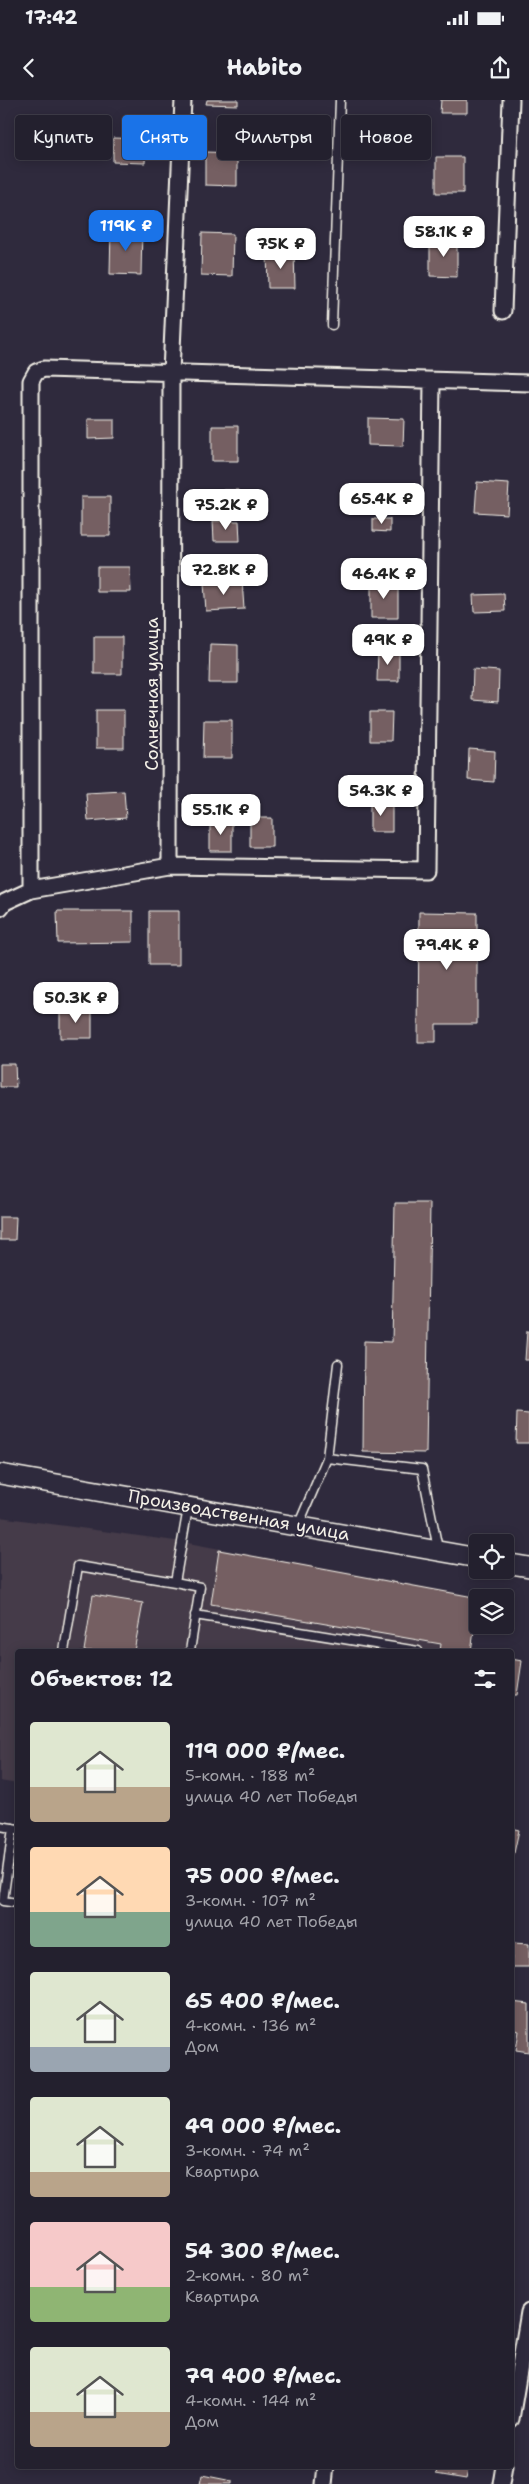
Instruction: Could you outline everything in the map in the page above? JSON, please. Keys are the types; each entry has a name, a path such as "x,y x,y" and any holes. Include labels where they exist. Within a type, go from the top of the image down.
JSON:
{"street":[{"name":"Солнечная улица","path":"170,866 171,373 183,100"},
{"path":"503,311 511,100"},
{"path":"30,890 30,381 36,372 44,369 529,383"},
{"path":"0,908 5,902 30,890 170,866 426,870 432,381"},
{"name":"Производственная улица","path":"0,1474 469,1556"},
{"path":"514,1564 529,1567"},
{"path":"514,2402 529,2312"},
{"path":"324,2484 326,2469"},
{"path":"501,2484 504,2469"}],"lane":[{"path":"332,325 340,100"},
{"path":"298,1526 327,1458 338,1364"},
{"path":"327,1458 422,1469 438,1551"},
{"path":"175,1582 188,1506"},
{"path":"64,1649 78,1566 200,1587 190,1649"},
{"path":"195,1615 406,1649"},
{"path":"0,1826 15,1828 3,1901 15,1903"}],"shaded area":[{"path":"0,1517 183,1542 469,1595 469,1634 473,1634 470,1649 15,1649 15,1784 0,1781"}],"building":[{"path":"207,100 238,100 238,105 206,104"},
{"path":"441,100 467,100 467,113 440,113"},
{"path":"113,138 122,138 122,160 145,160 145,163 113,162"},
{"path":"207,152 217,152 217,160 237,160 237,186 205,185 205,160 207,160"},
{"path":"436,157 463,157 463,193 436,193"},
{"path":"111,228 142,229 141,275 110,274"},
{"path":"202,233 233,234 232,276 201,275"},
{"path":"430,240 457,240 457,277 430,276"},
{"path":"294,251 295,288 268,288 267,252"},
{"path":"368,418 404,419 403,446 368,445"},
{"path":"88,419 114,419 114,438 88,439"},
{"path":"212,426 238,426 238,461 212,461"},
{"path":"477,482 509,484 507,514 475,512"},
{"path":"213,490 239,490 239,509 213,509"},
{"path":"81,497 110,497 110,536 81,536"},
{"path":"373,519 390,519 390,532 373,531"},
{"path":"213,521 239,521 240,541 214,541"},
{"path":"97,567 130,567 131,592 97,592"},
{"path":"242,580 244,609 206,611 204,583"},
{"path":"371,582 398,582 398,618 371,618"},
{"path":"504,594 505,611 474,612 473,595"},
{"path":"94,637 122,637 122,674 94,674"},
{"path":"210,644 238,645 238,683 209,683"},
{"path":"378,651 399,652 399,681 377,681"},
{"path":"473,669 499,671 498,702 472,700"},
{"path":"96,710 124,710 124,748 96,748"},
{"path":"370,712 392,712 391,741 370,741"},
{"path":"204,720 232,720 232,758 203,758"},
{"path":"469,749 495,751 494,782 468,780"},
{"path":"124,791 126,818 88,821 86,793"},
{"path":"370,802 392,803 392,832 370,832"},
{"path":"250,818 272,818 272,847 250,847"},
{"path":"210,821 232,822 232,851 210,851"},
{"path":"57,911 133,911 133,942 58,943"},
{"path":"149,911 179,911 179,965 149,965"},
{"path":"419,912 477,913 477,1024 436,1024 436,1042 418,1042"},
{"path":"60,1010 92,1010 92,1038 60,1038"},
{"path":"0,1064 15,1064 16,1087 0,1087"},
{"path":"395,1203 430,1203 426,1453 363,1452 364,1341 392,1342"},
{"path":"0,1217 16,1217 15,1240 0,1240"},
{"path":"527,1331 529,1331 529,1360 525,1360"},
{"path":"517,1413 529,1414 529,1443 516,1443"},
{"path":"219,1550 469,1596 469,1634 474,1634 471,1649 440,1649 441,1644 211,1604"},
{"path":"93,1595 143,1603 134,1649 84,1649"},
{"path":"514,1660 522,1661 517,1695 514,1695"},
{"path":"514,1829 519,1830 514,1853"},
{"path":"514,1943 529,1944 529,1967 514,1967"},
{"path":"514,2002 529,2004 529,2052 516,2050 519,2031 514,2030"},
{"path":"437,2469 468,2469 466,2479 436,2474"},
{"path":"202,2475 232,2481 232,2484 200,2484"}]}
